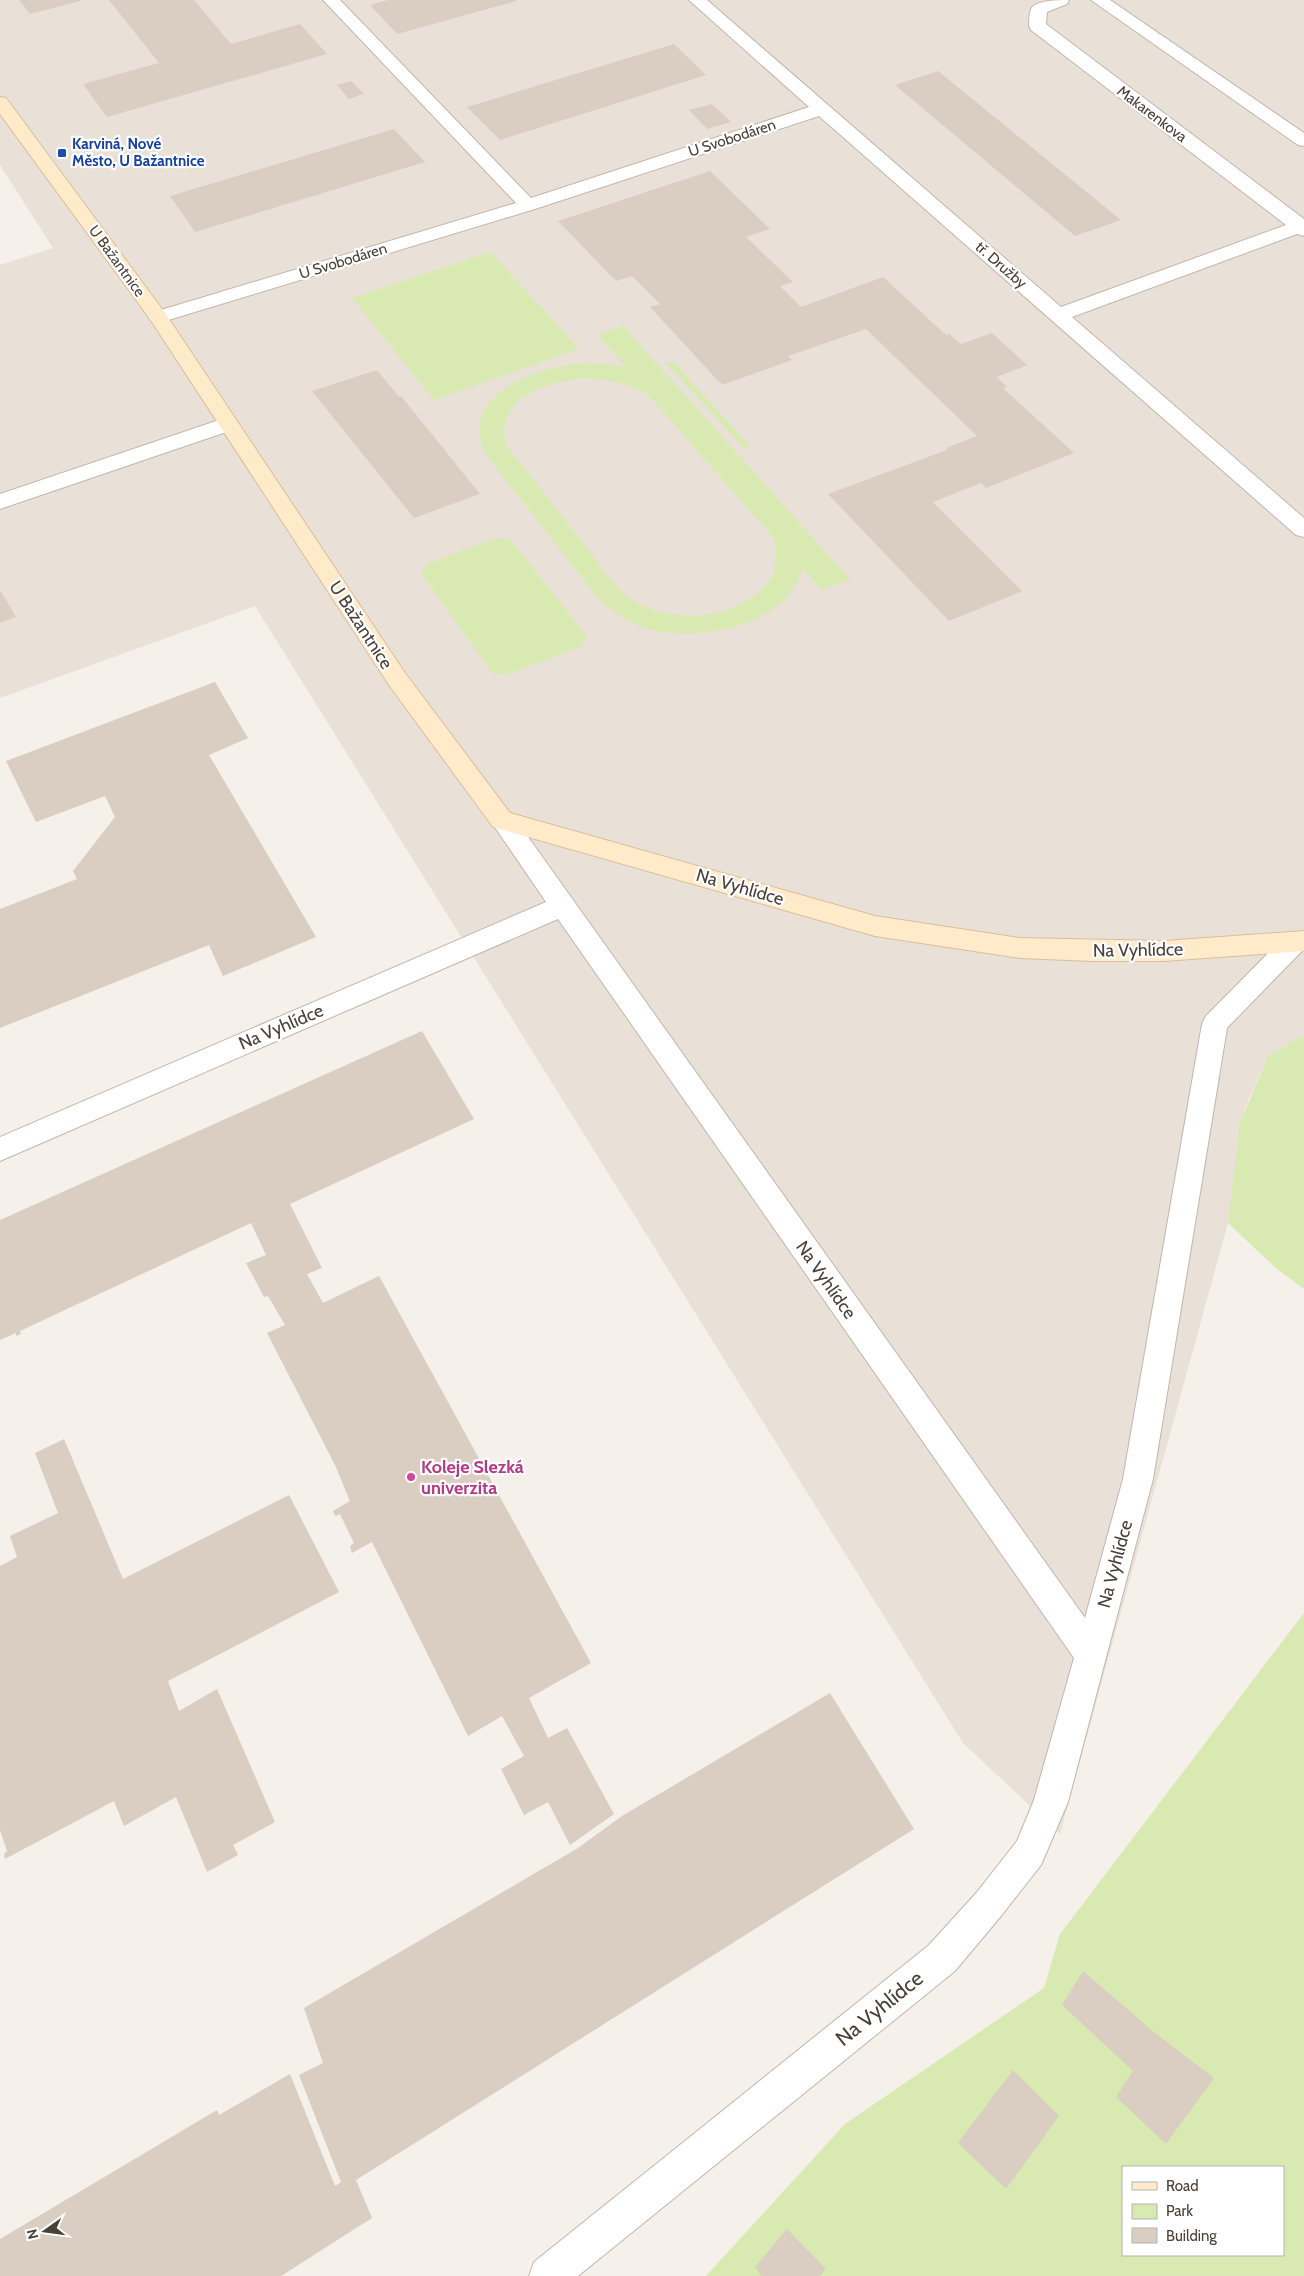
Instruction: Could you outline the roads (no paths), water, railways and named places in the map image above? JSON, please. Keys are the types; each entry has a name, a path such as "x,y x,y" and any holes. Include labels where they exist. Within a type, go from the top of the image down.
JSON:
{"street":[{"path":"331,0 528,205"},
{"name":"tř. Družby","path":"697,0 1304,530"},
{"name":"Makarenkova","path":"1061,0 1039,8 1038,26 1303,227"},
{"path":"1099,0 1304,142"},
{"name":"U Bažantnice","path":"0,102 158,317 397,679 502,820"},
{"name":"U Svobodáren","path":"158,317 528,205 822,109"},
{"name":"Makarenkova","path":"1058,315 1303,227"},
{"path":"0,502 228,424"},
{"name":"Na Vyhlídce","path":"502,820 1090,1653"},
{"name":"Na Vyhlídce","path":"502,820 875,926 1020,948 1083,951 1164,951 1299,942"},
{"name":"Na Vyhlídce","path":"0,1149 562,906"},
{"name":"Na Vyhlídce","path":"548,2276 942,1958 1029,1853 1048,1811 1138,1479 1215,1024 1299,942"}],"place":[{"name":"Karviná, Nové Město, U Bažantnice","path":"62,153"},
{"name":"Koleje Slezká univerzita","path":"411,1477"}]}
